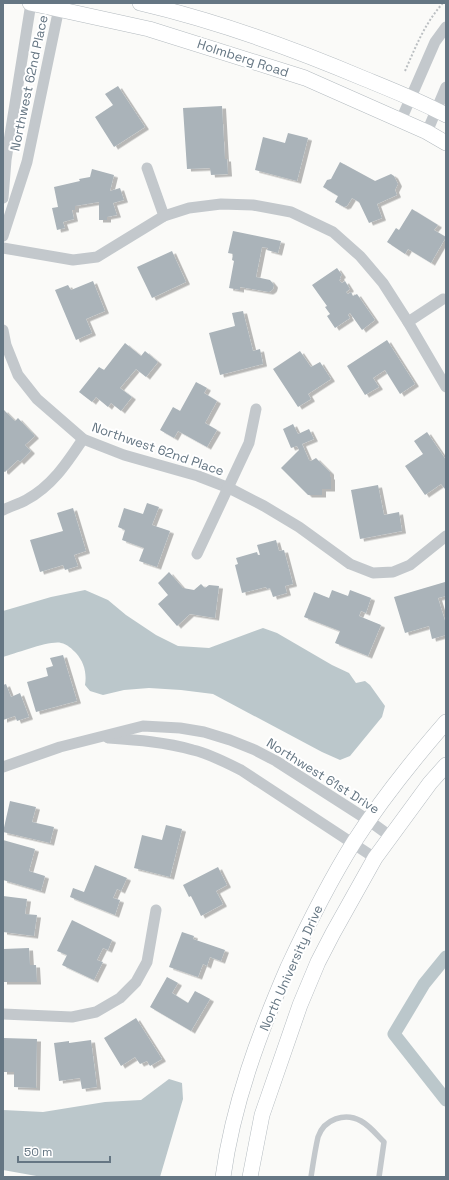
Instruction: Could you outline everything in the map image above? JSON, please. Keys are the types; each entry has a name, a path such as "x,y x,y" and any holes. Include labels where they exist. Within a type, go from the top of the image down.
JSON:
{"main road":[{"name":"Holmberg Road","path":"31,3 59,6 149,29 305,78 401,120 446,143"},
{"name":"Holmberg Road","path":"140,3 237,31 314,57 441,112"},
{"name":"North University Drive","path":"222,1177 238,1102 259,1039 275,998 308,923 353,843 368,820 426,745 446,722"},
{"name":"North University Drive","path":"250,1177 262,1115 300,1005 318,962 375,858 430,783 446,765"}],"street":[{"name":"Northwest 62nd Place","path":"3,198 6,160 31,3"},
{"name":"Northwest 62nd Place","path":"3,236 27,162 59,6"},
{"path":"401,120 435,42 446,27"},
{"path":"427,132 441,112 446,87"},
{"path":"147,168 164,216"},
{"path":"3,248 73,260 97,257 164,216 189,208 221,204 253,205 292,212 333,232 360,256 383,283 446,386"},
{"path":"408,322 444,300"},
{"name":"Northwest 62nd Place","path":"3,330 6,345 18,374 37,399 83,439 124,455 198,476 228,488 264,506 299,527 350,564 373,573 393,572 410,565 446,536"},
{"path":"197,554 248,443 256,409"},
{"path":"3,510 26,500 46,486 64,468 83,439"},
{"name":"Northwest 61st Drive","path":"3,767 60,747 143,726 180,728 204,732 255,750 276,761 368,820 390,836"},
{"name":"Northwest 61st Drive","path":"97,737 147,741 193,750 218,758 241,770 375,858"},
{"path":"3,1014 72,1017 96,1012 120,998 136,982 147,962 156,910"}],"lane":[{"path":"311,1177 319,1136 325,1125 333,1119 344,1117 363,1122 384,1142 379,1177"}],"path":[{"path":"405,70 420,37 433,14 443,3"}],"shaded area":[{"path":"85,590 108,600 126,615 156,635 178,646 209,648 263,628 277,633 332,665 349,673 356,683 365,681 370,685 385,706 382,717 350,756 340,760 322,752 213,694 149,688 124,690 103,695 90,691 85,685 85,672 81,660 73,650 63,644 49,644 3,657 3,611 51,597"},
{"path":"169,1079 182,1083 183,1099 160,1177 42,1177 3,1170 3,1110 43,1112 105,1102 141,1100"}],"building":[{"path":"118,86 145,127 114,147 95,117 113,105 105,94"},
{"path":"222,106 225,159 227,159 228,174 211,175 210,168 187,169 183,108"},
{"path":"288,133 308,138 297,181 255,170 263,137 285,143"},
{"path":"340,162 375,181 391,174 394,176 398,184 395,190 397,195 377,204 382,218 369,223 359,202 352,198 347,206 344,207 335,202 338,196 323,187 327,180 331,179"},
{"path":"92,169 114,175 110,191 120,188 124,200 113,203 117,215 107,217 107,220 99,220 99,202 75,206 75,210 72,210 74,219 63,222 65,228 57,230 52,208 58,207 54,187 90,177"},
{"path":"412,209 438,225 434,230 446,237 431,263 408,249 405,254 387,242 396,228 399,230"},
{"path":"233,231 281,241 278,253 262,247 256,277 270,280 274,285 271,291 269,292 240,287 240,290 229,288 234,261 232,260 233,254 228,253"},
{"path":"172,251 186,282 152,298 137,267"},
{"path":"337,268 342,275 340,277 341,279 339,280 342,283 345,281 350,289 346,292 348,294 351,292 353,296 357,294 375,320 362,330 350,313 348,315 350,318 335,328 327,316 330,314 325,307 327,306 312,285"},
{"path":"93,281 105,311 86,319 92,333 76,340 55,290 68,285 71,290"},
{"path":"243,311 253,351 260,349 263,364 220,375 209,333 235,326 232,313"},
{"path":"387,340 415,384 400,394 385,370 373,378 379,387 365,395 347,366"},
{"path":"125,343 141,356 145,351 158,362 146,377 136,369 120,388 132,397 121,411 111,403 108,407 96,397 92,402 79,392 99,367 104,370"},
{"path":"300,351 311,367 320,362 331,379 308,394 311,399 298,407 273,369"},
{"path":"196,382 207,388 204,393 217,401 205,423 217,430 207,447 178,431 174,438 160,430 173,407 180,411"},
{"path":"4,410 15,421 18,418 35,436 25,445 31,451 20,462 18,460 5,472 3,471"},
{"path":"293,424 298,434 309,429 314,439 302,444 309,460 311,461 316,458 330,472 331,489 322,489 322,495 308,495 281,468 299,450 297,446 291,448 283,429"},
{"path":"427,432 446,460 446,487 445,489 441,484 425,495 405,466 423,454 414,441"},
{"path":"378,485 384,515 399,512 402,531 360,539 351,490"},
{"path":"147,503 159,507 152,525 170,531 157,567 139,561 144,548 122,540 125,530 118,527 124,508 143,514"},
{"path":"73,508 86,551 74,555 78,566 65,570 63,565 40,572 30,540 63,531 57,513"},
{"path":"276,540 279,551 284,550 293,584 285,586 287,593 273,597 270,588 267,589 266,587 242,593 235,565 238,564 236,558 257,552 258,555 260,555 257,545"},
{"path":"169,572 183,588 194,590 201,584 205,588 209,585 219,586 215,618 190,614 177,626 158,604 168,595 158,583"},
{"path":"445,582 446,596 438,598 446,624 446,635 432,639 429,626 405,633 394,597"},
{"path":"332,590 348,596 350,590 371,598 366,613 361,611 359,616 381,625 368,656 335,643 340,631 304,617 314,592 329,598"},
{"path":"63,655 77,701 36,712 27,682 48,676 46,668 53,666 50,658"},
{"path":"6,684 11,697 20,693 29,717 17,721 15,716 3,720 3,685"},
{"path":"10,801 36,807 32,822 54,827 50,843 3,832"},
{"path":"166,825 182,829 170,877 134,868 142,835 162,840"},
{"path":"3,840 35,849 29,871 45,876 41,891 3,880"},
{"path":"95,865 127,878 121,891 117,889 113,898 120,900 115,915 70,897 73,888 84,892"},
{"path":"218,867 227,885 216,891 223,904 201,916 191,896 189,897 183,885"},
{"path":"3,896 27,899 25,914 37,915 34,936 3,932"},
{"path":"72,920 112,940 108,950 103,948 97,960 103,962 94,980 62,965 67,955 57,951"},
{"path":"182,932 194,936 193,939 225,950 221,961 210,957 207,966 203,964 198,977 169,967"},
{"path":"29,948 30,965 36,965 37,982 3,982 3,949"},
{"path":"167,977 178,983 172,993 188,1003 195,991 210,999 191,1031 150,1007"},
{"path":"136,1018 162,1059 150,1066 147,1061 140,1064 135,1057 121,1066 104,1038"},
{"path":"3,1038 37,1039 36,1088 14,1087 14,1072 3,1072"},
{"path":"91,1040 97,1087 82,1089 80,1078 59,1081 54,1043 69,1041 69,1043"}],"waterway":[{"path":"446,957 424,984 394,1034 446,1100"}]}
